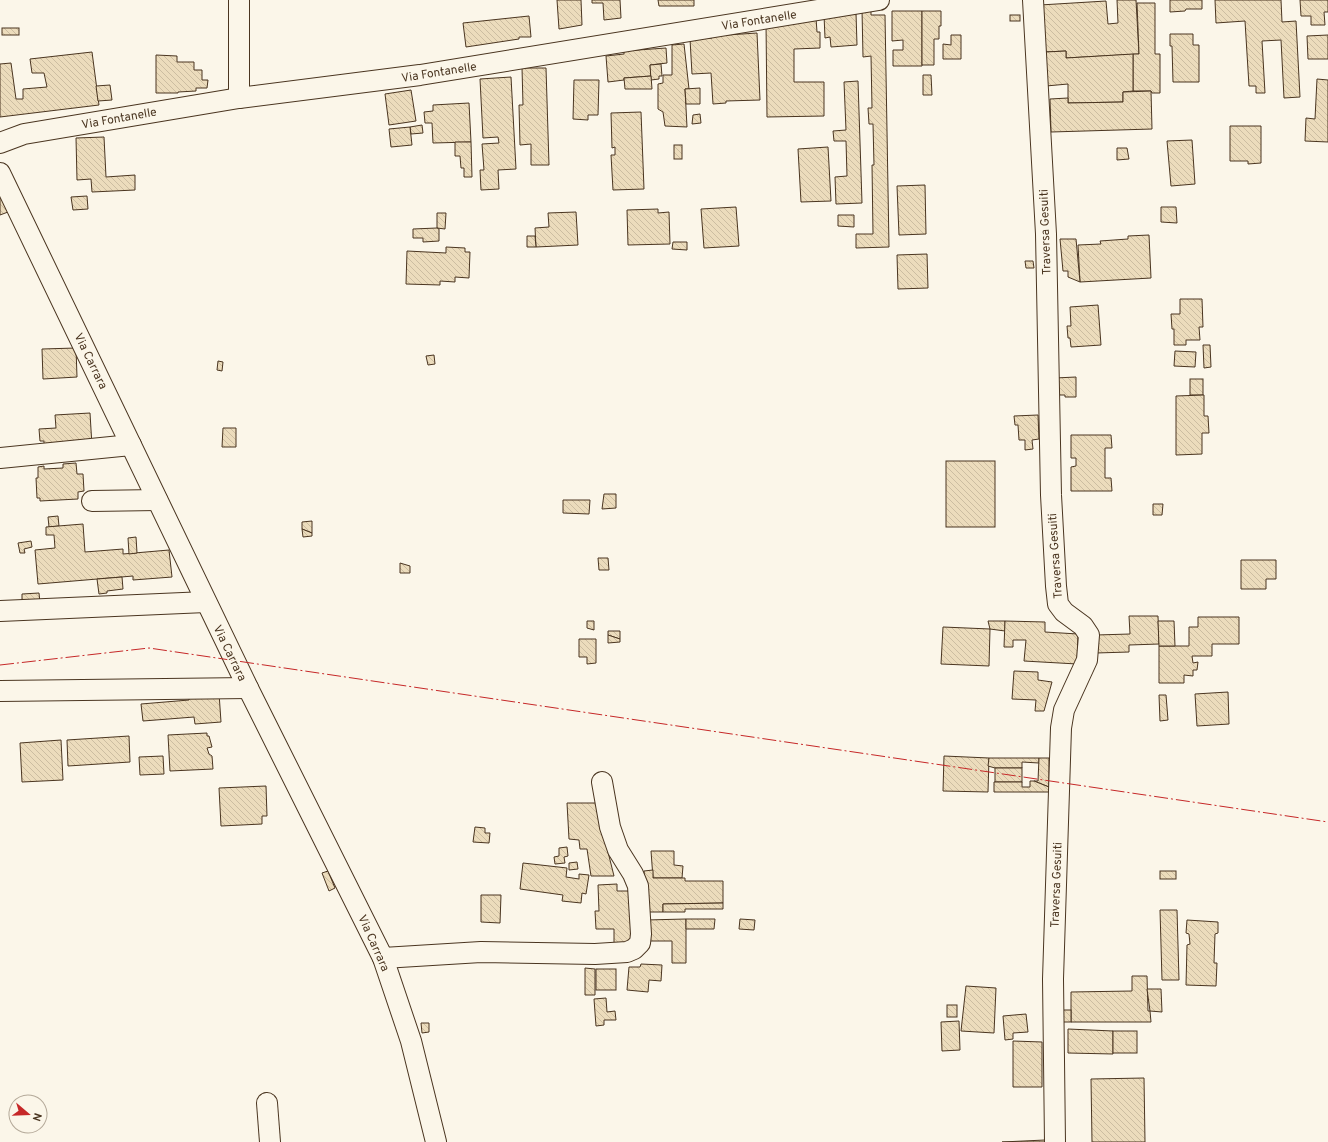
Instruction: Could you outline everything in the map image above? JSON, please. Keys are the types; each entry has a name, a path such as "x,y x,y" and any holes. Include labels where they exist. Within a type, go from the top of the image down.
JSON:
{"street":[{"path":"239,0 239,98"},
{"name":"Via Fontanelle","path":"0,143 24,134 239,98 420,75 803,6 879,0"},
{"name":"Traversa Gesuiti","path":"1033,0 1046,234 1051,495 1056,586 1058,604 1064,612 1083,626 1089,636 1087,660 1082,674 1064,710 1061,728 1053,979 1055,1142"},
{"name":"Via Carrara","path":"0,173 206,602 383,958 411,1041 436,1142"},
{"path":"0,458 131,445"},
{"path":"92,501 157,500"},
{"path":"0,611 206,602"},
{"path":"0,691 248,688"},
{"path":"383,958 481,952 595,954 627,952 634,950 640,943 641,934 638,886 633,874 618,850 610,827 602,782"},
{"path":"267,1103 270,1142"}],"building":[{"path":"557,0 581,0 582,25 559,29"},
{"path":"592,0 620,0 621,18 604,20 603,3 592,3"},
{"path":"658,0 694,0 694,6 659,6"},
{"path":"1117,0 1136,0 1139,54 1066,58 1066,51 1045,52 1040,5 1106,1 1108,24 1118,23"},
{"path":"1170,0 1202,0 1202,9 1186,9 1185,11 1170,12"},
{"path":"1215,0 1281,0 1282,22 1296,21 1300,97 1284,98 1281,40 1262,41 1265,93 1256,93 1256,86 1249,86 1245,21 1216,23"},
{"path":"1300,0 1328,0 1328,12 1324,12 1325,25 1311,25 1311,16 1301,16"},
{"path":"1137,3 1155,3 1155,54 1160,54 1160,93 1152,93 1151,91 1133,91 1133,54 1139,54"},
{"path":"862,10 871,10 871,15 885,15 889,247 856,248 856,234 873,234 873,124 869,124 868,108 872,108 871,56 863,57"},
{"path":"892,11 922,11 922,66 893,66 893,50 903,50 903,40 892,41"},
{"path":"922,11 941,11 939,39 934,39 934,65 922,65"},
{"path":"856,13 857,45 831,47 830,37 825,38 824,15"},
{"path":"1010,15 1020,15 1020,21 1010,21"},
{"path":"529,16 531,37 519,37 519,39 466,47 463,23"},
{"path":"816,18 817,32 820,32 820,48 794,49 794,82 824,82 824,116 767,117 766,23"},
{"path":"2,28 19,28 19,35 2,35"},
{"path":"757,33 760,100 726,101 726,103 713,104 711,73 692,74 690,39"},
{"path":"1170,34 1193,34 1193,45 1199,45 1199,82 1173,82 1172,46 1170,46"},
{"path":"951,35 961,35 961,59 943,59 943,44 951,45"},
{"path":"1328,35 1328,59 1308,59 1307,36"},
{"path":"684,44 689,89 685,89 687,127 665,126 663,112 658,109 658,84 663,83 663,75 672,75 672,45"},
{"path":"666,48 667,63 650,65 651,76 624,78 624,80 608,82 606,56 624,54 624,51"},
{"path":"1066,51 1066,58 1133,54 1133,91 1123,92 1123,102 1068,103 1068,84 1046,86 1045,52"},
{"path":"92,52 99,105 0,117 0,64 11,63 16,99 23,99 23,89 47,87 44,73 32,73 30,59"},
{"path":"156,55 177,56 177,62 194,62 194,70 202,70 202,80 208,80 207,88 196,88 196,91 178,93 156,93"},
{"path":"661,64 662,76 659,76 659,79 651,80 650,65"},
{"path":"522,68 546,68 549,165 531,165 531,144 520,145 519,105 523,105"},
{"path":"923,75 931,75 932,95 923,95"},
{"path":"651,76 652,89 625,89 624,78"},
{"path":"511,77 516,169 498,170 499,189 481,190 480,170 484,170 482,144 499,143 498,137 483,138 480,79"},
{"path":"1317,79 1328,80 1328,142 1305,141 1306,118 1315,119"},
{"path":"574,80 599,80 598,115 588,115 588,120 573,119"},
{"path":"858,81 862,203 836,204 835,177 847,176 846,141 834,141 833,131 846,130 844,82"},
{"path":"110,85 112,100 98,101 96,86"},
{"path":"700,88 700,104 686,104 685,89"},
{"path":"411,90 416,121 389,125 385,94"},
{"path":"1151,91 1152,129 1051,132 1050,99 1068,98 1068,103 1123,102 1123,92"},
{"path":"469,103 471,142 433,143 432,123 425,123 424,112 433,111 433,105"},
{"path":"641,112 644,189 613,190 611,155 615,155 615,147 612,148 611,113"},
{"path":"700,114 701,123 692,124 693,115"},
{"path":"422,125 423,133 411,134 410,127"},
{"path":"1230,126 1261,126 1261,163 1248,164 1248,161 1230,161"},
{"path":"410,127 412,145 391,147 389,129"},
{"path":"104,137 106,177 135,175 135,190 92,192 91,179 77,180 76,138"},
{"path":"1192,140 1195,184 1171,186 1167,141"},
{"path":"455,142 471,142 472,177 464,177 464,168 461,168 460,156 455,156"},
{"path":"674,145 682,145 682,159 674,159"},
{"path":"828,147 831,201 801,202 798,149"},
{"path":"1117,148 1127,148 1129,159 1117,160"},
{"path":"925,185 926,234 899,235 897,186"},
{"path":"0,194 8,212 0,215"},
{"path":"87,196 88,209 73,210 71,197"},
{"path":"736,207 739,246 704,248 701,209"},
{"path":"1161,207 1176,207 1177,223 1161,222"},
{"path":"658,209 658,213 669,212 670,244 628,245 627,210"},
{"path":"576,212 578,245 536,247 535,228 549,227 548,213"},
{"path":"437,213 446,213 445,229 437,228"},
{"path":"838,215 854,215 854,227 838,226"},
{"path":"413,229 439,229 439,241 423,242 423,238 413,238"},
{"path":"1149,235 1151,278 1080,282 1078,245 1101,244 1100,241 1128,239 1128,236"},
{"path":"527,236 535,236 536,247 527,247"},
{"path":"1060,239 1076,239 1080,282 1068,277 1068,271 1063,271"},
{"path":"673,242 687,242 687,250 672,249"},
{"path":"446,247 465,248 465,252 470,252 469,278 455,277 455,282 440,281 440,285 406,284 407,251 446,253"},
{"path":"927,254 928,288 898,289 897,255"},
{"path":"1025,261 1033,261 1034,268 1026,268"},
{"path":"1180,299 1202,299 1203,327 1199,327 1200,340 1186,340 1186,345 1174,345 1174,329 1172,329 1171,314 1180,314"},
{"path":"1098,305 1101,345 1071,347 1070,338 1068,338 1067,326 1071,326 1070,307"},
{"path":"1203,345 1210,345 1211,367 1204,368"},
{"path":"76,348 77,377 43,379 42,349"},
{"path":"1175,351 1196,352 1195,367 1174,366"},
{"path":"434,355 435,364 428,365 426,356"},
{"path":"218,361 223,362 222,371 217,370"},
{"path":"1076,377 1076,397 1055,395 1055,378"},
{"path":"1190,379 1203,379 1203,395 1190,395"},
{"path":"1204,395 1204,416 1208,416 1209,433 1202,433 1202,454 1176,455 1176,396"},
{"path":"90,413 92,446 44,449 44,441 40,441 39,429 56,428 55,415"},
{"path":"1038,415 1039,439 1032,440 1033,449 1025,450 1025,440 1019,440 1018,425 1015,425 1014,416"},
{"path":"223,428 236,428 236,447 222,447"},
{"path":"1071,435 1111,435 1112,448 1105,448 1105,478 1111,478 1112,491 1071,491 1071,467 1076,466 1076,458 1071,458"},
{"path":"946,461 995,461 995,527 946,527"},
{"path":"76,463 77,474 83,474 84,491 78,492 78,499 40,501 40,498 37,498 36,478 38,478 38,467 44,466 44,469 63,468 63,464"},
{"path":"604,494 616,494 616,508 602,509"},
{"path":"563,500 590,500 589,514 563,513"},
{"path":"1153,504 1163,504 1162,515 1153,515"},
{"path":"58,516 59,526 49,527 48,517"},
{"path":"312,521 312,533 302,529 302,522"},
{"path":"83,524 85,552 123,549 123,554 169,550 172,577 133,580 133,576 38,584 35,550 55,548 54,535 46,535 46,527"},
{"path":"302,529 312,533 312,536 303,537"},
{"path":"136,537 137,553 129,554 128,538"},
{"path":"31,541 32,547 24,549 25,553 20,553 18,543"},
{"path":"598,558 608,558 609,570 599,570"},
{"path":"1241,560 1276,560 1276,579 1266,579 1266,589 1241,589"},
{"path":"400,563 410,566 410,573 400,573"},
{"path":"122,577 123,589 107,591 107,593 99,594 97,579"},
{"path":"39,593 40,603 22,604 22,594"},
{"path":"1129,616 1158,616 1159,644 1129,645 1129,652 1096,653 1096,635 1130,634"},
{"path":"1198,617 1239,617 1239,644 1212,644 1212,656 1192,656 1193,663 1198,662 1197,670 1193,670 1193,676 1184,675 1184,683 1159,683 1159,646 1189,646 1189,627 1198,627"},
{"path":"587,621 594,621 594,630 587,628"},
{"path":"988,621 1005,621 1005,631 990,629"},
{"path":"1005,621 1045,622 1045,632 1078,634 1077,664 1024,661 1026,640 1013,640 1013,647 1004,647"},
{"path":"1158,621 1174,621 1175,646 1159,646"},
{"path":"943,627 990,629 989,666 941,664"},
{"path":"608,631 620,631 620,639 608,635"},
{"path":"608,635 620,639 620,642 608,643"},
{"path":"579,639 596,639 596,663 587,664 587,657 579,657"},
{"path":"1014,671 1038,672 1038,680 1052,682 1044,711 1035,711 1036,700 1012,699"},
{"path":"1228,692 1229,724 1197,726 1195,694"},
{"path":"219,693 221,722 195,724 194,717 143,721 141,704 189,700 189,696"},
{"path":"1159,695 1166,695 1168,720 1160,721"},
{"path":"207,733 212,747 207,748 209,754 212,756 213,769 170,771 168,735"},
{"path":"129,736 130,762 68,766 67,740"},
{"path":"61,740 63,780 22,782 20,743"},
{"path":"163,756 164,774 140,775 139,757"},
{"path":"944,756 989,758 988,792 943,791"},
{"path":"989,758 1039,758 1039,763 1022,762 1022,768 995,768 988,766"},
{"path":"1039,758 1049,758 1049,787 1034,781 1038,781"},
{"path":"995,768 1022,768 1022,782 995,782"},
{"path":"1030,781 1034,781 1049,787 1049,792 994,792 994,782 1022,782 1022,787 1030,787"},
{"path":"266,786 267,816 262,816 262,824 221,826 219,788"},
{"path":"567,803 597,803 597,811 600,811 614,876 591,876 587,849 580,849 579,840 569,839"},
{"path":"475,827 485,828 485,833 490,833 489,843 473,842"},
{"path":"567,847 568,856 564,857 565,863 555,864 554,857 559,856 559,848"},
{"path":"651,851 674,851 674,865 683,866 682,878 653,878"},
{"path":"577,862 578,869 569,870 569,863"},
{"path":"523,863 567,868 566,877 579,879 579,874 589,875 586,894 582,893 581,903 562,901 563,895 520,889"},
{"path":"653,870 653,878 685,878 685,881 723,881 723,903 663,904 663,912 645,912 644,871"},
{"path":"328,871 335,888 329,891 322,873"},
{"path":"1160,871 1176,871 1176,879 1160,879"},
{"path":"617,884 617,891 632,891 633,944 614,944 614,929 596,929 595,911 599,911 598,885"},
{"path":"481,895 501,895 500,923 481,922"},
{"path":"723,903 723,909 685,909 685,912 663,912 663,904"},
{"path":"1160,910 1177,910 1179,980 1162,980"},
{"path":"686,919 686,963 672,963 672,941 646,941 646,920"},
{"path":"686,919 715,919 714,929 686,929"},
{"path":"740,919 755,920 754,930 739,929"},
{"path":"1187,920 1218,922 1218,933 1215,934 1214,963 1217,963 1216,986 1186,985 1187,945 1190,944 1189,934 1186,933"},
{"path":"641,964 662,965 661,981 649,980 648,992 627,990 629,967 640,967"},
{"path":"585,968 595,969 595,995 585,995"},
{"path":"596,969 616,969 616,990 596,990"},
{"path":"1132,976 1147,976 1148,1011 1150,1011 1151,1022 1071,1022 1071,992 1132,991"},
{"path":"966,986 996,988 994,1033 961,1031"},
{"path":"1147,989 1161,989 1162,1012 1150,1011"},
{"path":"606,998 607,1012 615,1011 616,1020 604,1020 604,1025 596,1026 594,999"},
{"path":"947,1005 957,1005 957,1017 947,1017"},
{"path":"1062,1010 1071,1010 1071,1022 1062,1022"},
{"path":"1026,1014 1028,1032 1013,1033 1013,1039 1005,1040 1003,1016"},
{"path":"959,1021 960,1050 942,1051 941,1022"},
{"path":"421,1023 429,1023 429,1032 422,1033"},
{"path":"1068,1029 1113,1031 1113,1054 1068,1053"},
{"path":"1113,1031 1137,1031 1137,1053 1113,1053"},
{"path":"1013,1041 1042,1042 1042,1087 1013,1087"},
{"path":"1144,1078 1145,1142 1092,1142 1091,1079"},
{"path":"1045,1140 1045,1142 1002,1142"}],"power":[{"path":"0,665 149,648 1328,822"}]}
